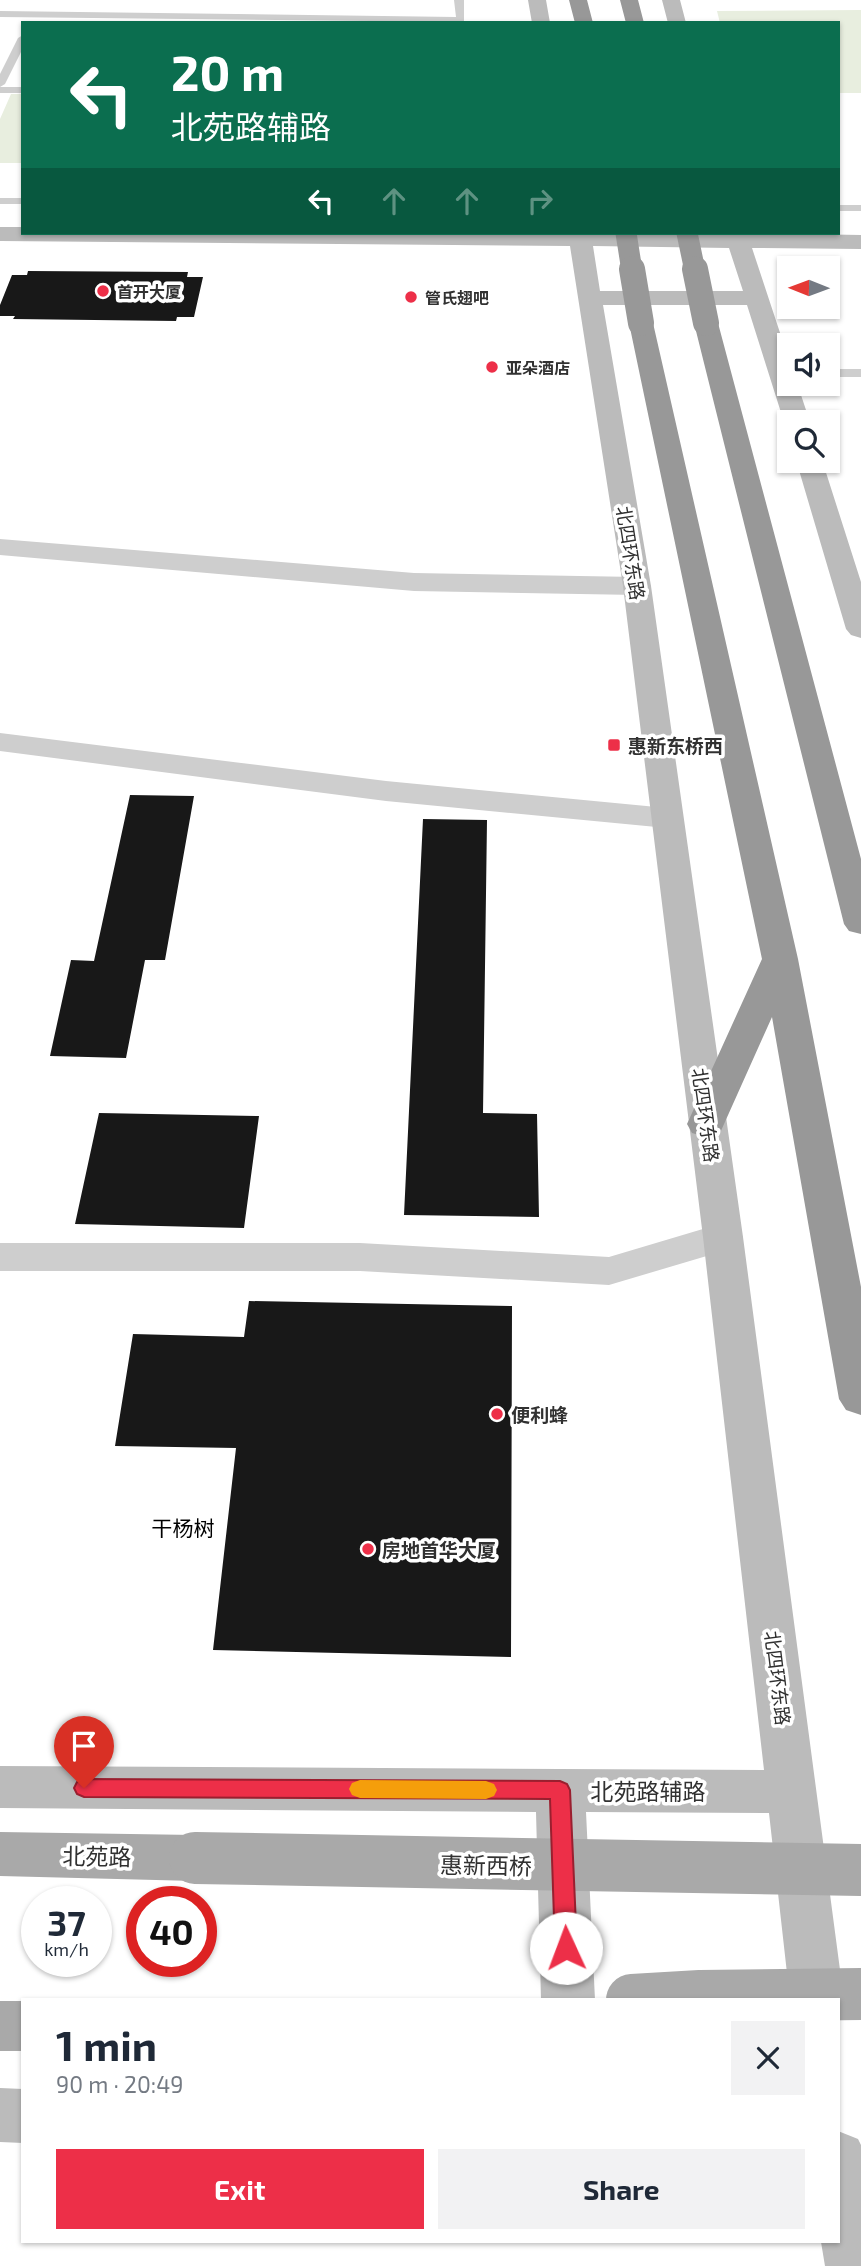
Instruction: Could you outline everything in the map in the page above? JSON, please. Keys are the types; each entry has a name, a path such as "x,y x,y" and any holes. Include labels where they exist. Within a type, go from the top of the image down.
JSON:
{"highway":[{"path":"578,0 583,21"},
{"path":"629,0 634,21"},
{"path":"626,235 641,323 780,959 861,1399"},
{"path":"687,235 706,323 861,924"},
{"path":"706,1124 780,959"}],"main road":[{"name":"北苑路","path":"0,1854 195,1858"},
{"name":"惠新西桥","path":"195,1858 861,1870"},
{"path":"666,1998 861,1994"},
{"path":"0,2025 21,2026"}],"street":[{"path":"537,0 541,21"},
{"path":"671,0 676,21"},
{"path":"0,226 21,226"},
{"path":"0,234 21,234"},
{"path":"290,235 738,238"},
{"path":"671,235 861,242"},
{"name":"北四环东路","path":"580,236 637,586 723,1237 817,1998"},
{"path":"738,238 777,352"},
{"path":"591,298 758,299"},
{"path":"814,473 852,568 861,629"},
{"path":"0,547 414,582 637,586"},
{"path":"0,742 386,791 667,818"},
{"path":"0,1257 360,1257 609,1271 723,1237"},
{"name":"北苑路辅路","path":"0,1787 792,1792"},
{"path":"560,1790 568,1998"},
{"path":"0,2116 21,2116"},
{"path":"840,2172 854,2266"}],"lane":[{"path":"0,14 32,19 461,20 460,0"},
{"path":"0,83 21,42"},
{"path":"0,53 15,54"},
{"path":"0,90 21,90"},
{"path":"0,201 21,201"},
{"path":"840,208 861,208"},
{"path":"840,373 861,373"}],"green space":[{"path":"861,10 861,93 840,93 840,21 720,21 717,11"},
{"path":"11,94 21,94 21,163 0,163 0,119"}],"building":[{"name":"首开大厦","path":"28,271 188,272 187,277 203,277 194,317 177,317 176,321 13,319 15,316 0,316 0,305 12,275 27,275"},
{"path":"130,795 194,796 165,960 145,960 126,1058 50,1056 71,960 94,961"},
{"path":"423,819 487,820 483,1113 537,1114 539,1217 404,1215"},
{"path":"99,1113 259,1116 244,1228 75,1224"},
{"name":"房地首华大厦","path":"249,1301 512,1306 511,1657 213,1650 236,1448 115,1446 133,1334 244,1337"}],"slow traffic":[{"path":"360,1789 486,1790"}],"place":[{"name":"首开大厦","path":"103,291"},
{"name":"管氏翅吧","path":"411,297"},
{"name":"亚朵酒店","path":"492,367"},
{"name":"惠新东桥西","path":"614,745"},
{"name":"便利蜂","path":"497,1414"},
{"name":"房地首华大厦","path":"368,1549"}],"district":[{"name":"干杨树","path":"183,1527"}],"route":[{"path":"84,1788 560,1790 566,1948"}]}
